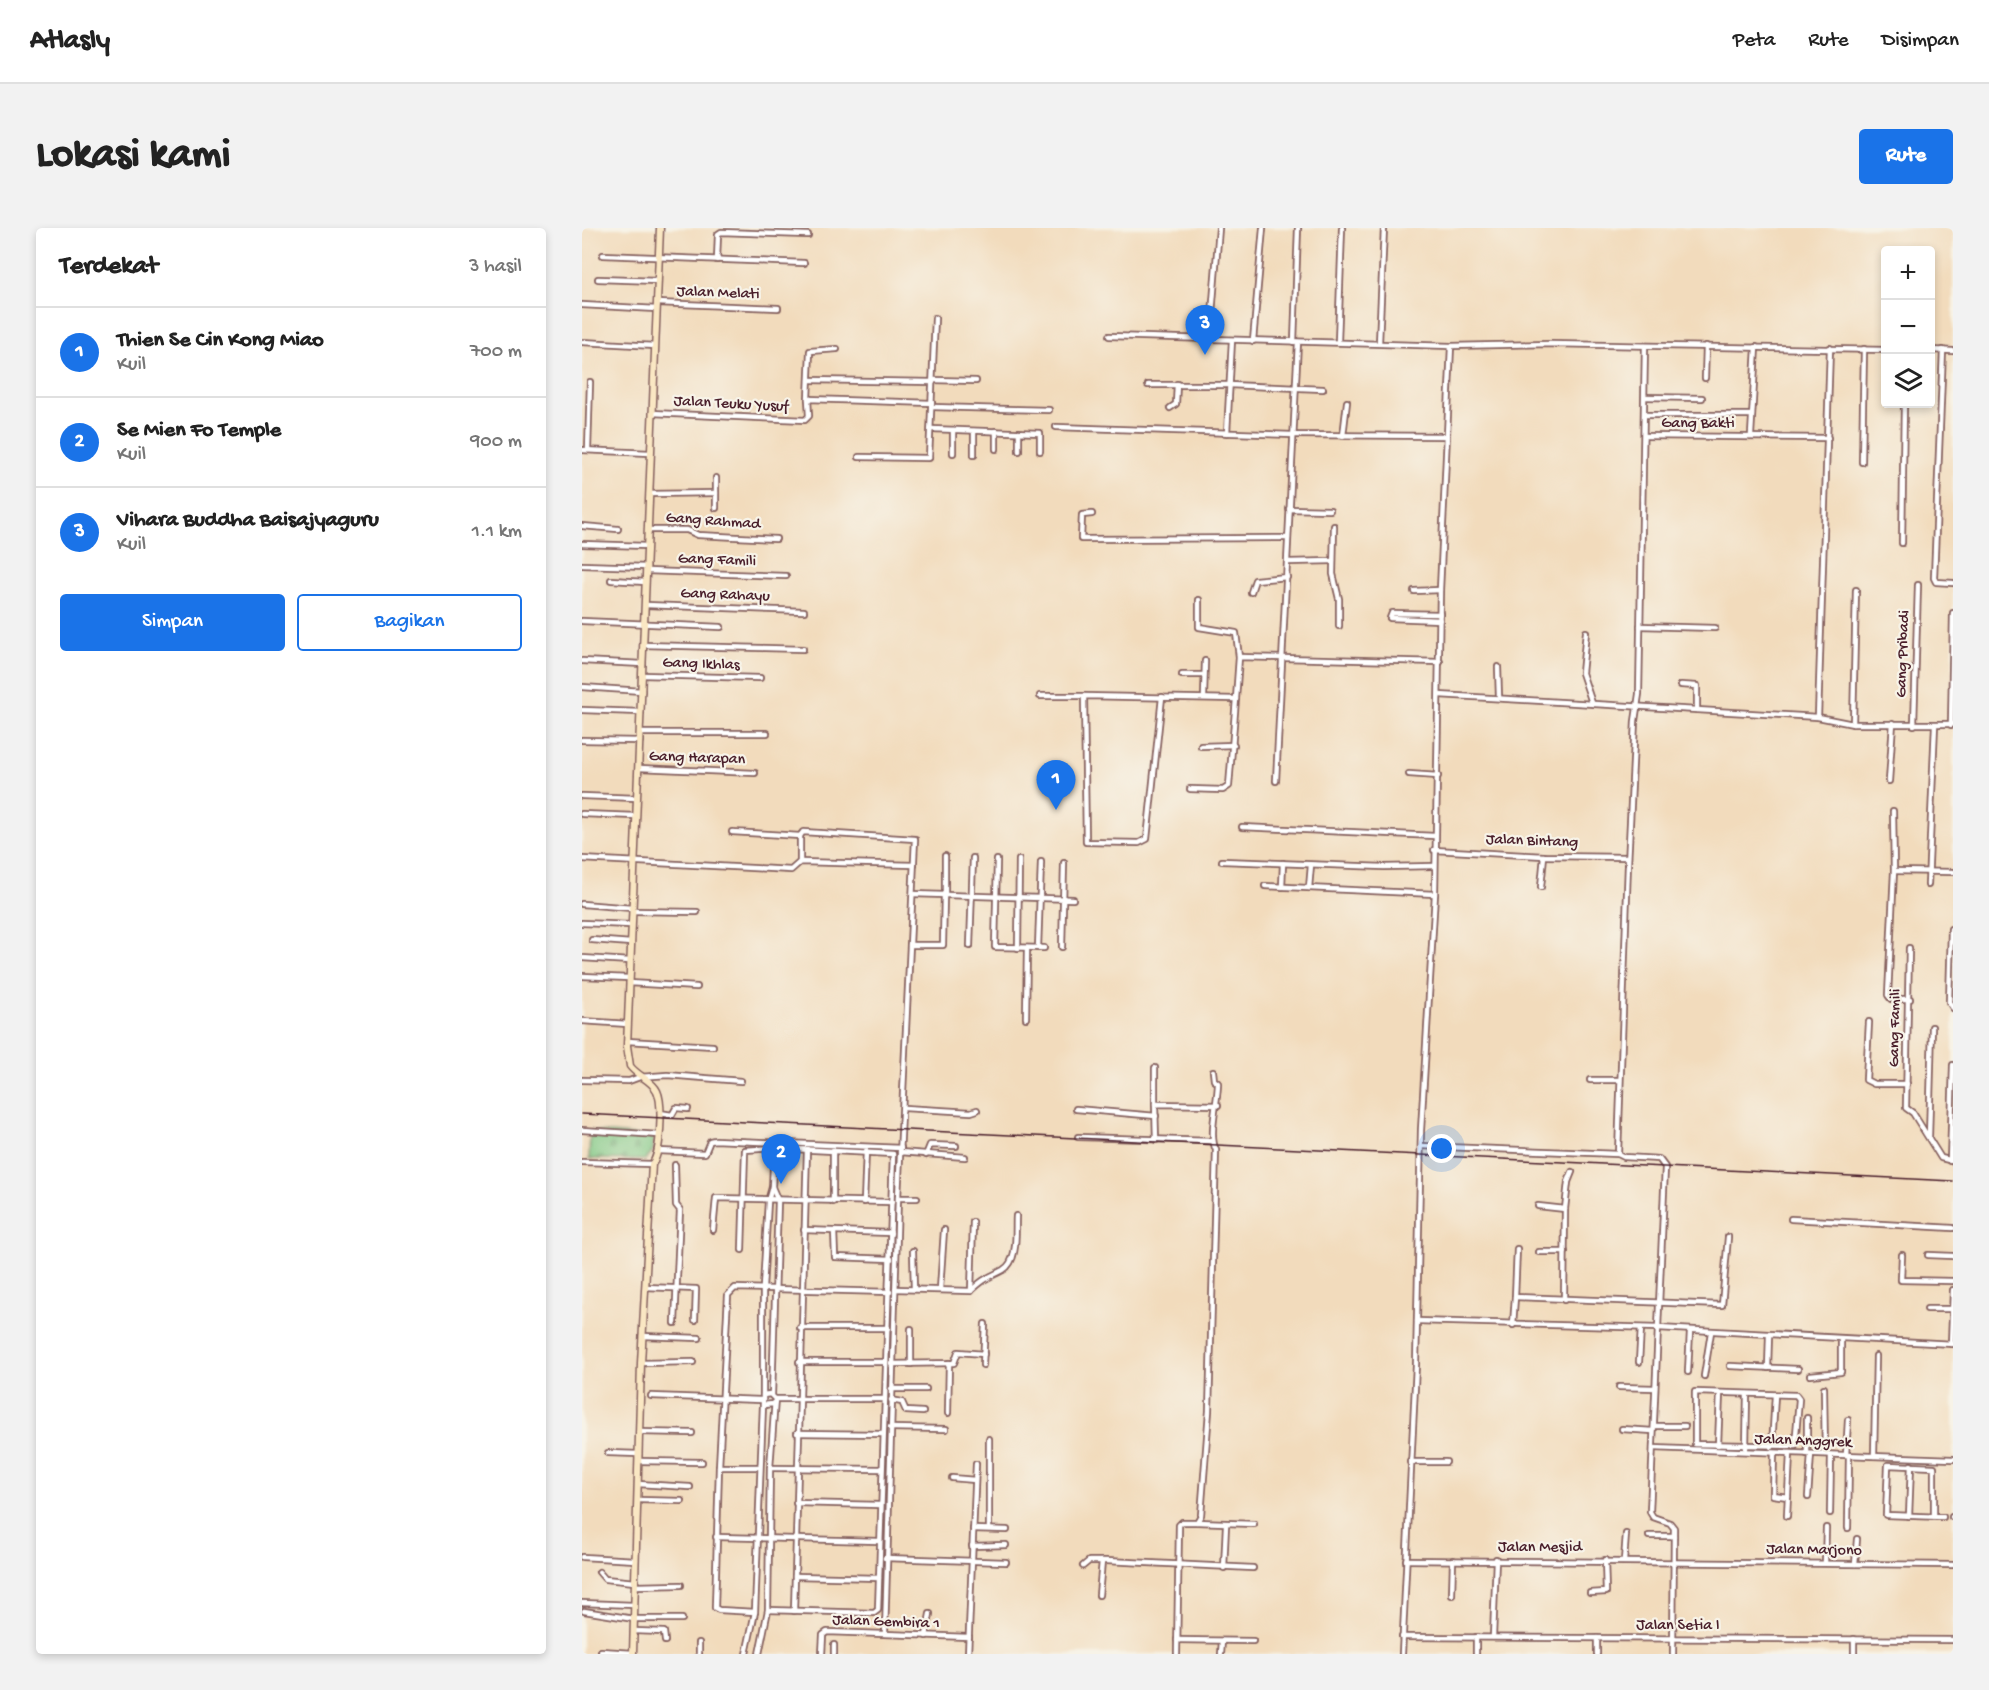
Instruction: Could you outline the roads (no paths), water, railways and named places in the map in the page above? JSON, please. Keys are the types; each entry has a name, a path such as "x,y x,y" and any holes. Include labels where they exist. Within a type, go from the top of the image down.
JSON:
{"main road":[{"path":"633,1654 642,1336 652,1164 658,1151 660,1113 658,1094 654,1086 640,1077 628,1062 627,1041 660,228"}],"street":[{"path":"1210,339 1219,228"},
{"path":"1253,341 1263,228"},
{"path":"1276,781 1295,387 1298,228"},
{"path":"1338,342 1342,228"},
{"path":"1380,343 1384,228"},
{"path":"717,260 718,234 721,232 808,235"},
{"path":"603,255 804,263"},
{"path":"597,279 658,281"},
{"name":"Jalan Melati","path":"582,305 778,308"},
{"path":"859,457 929,458 935,318"},
{"path":"1109,336 1451,346 1645,345 1881,350"},
{"path":"1227,433 1232,340"},
{"path":"582,342 655,346"},
{"path":"1618,1154 1628,857 1635,721 1638,707 1645,345"},
{"path":"1402,1654 1417,1321 1421,1146 1435,894 1440,590 1451,346"},
{"path":"1705,378 1706,346"},
{"path":"1751,435 1756,347"},
{"path":"1818,717 1830,348"},
{"path":"1862,462 1864,349"},
{"path":"808,399 810,350 837,350"},
{"path":"1935,350 1953,351"},
{"path":"1943,350 1935,582 1953,583"},
{"path":"809,380 976,381"},
{"path":"590,382 585,450 650,453"},
{"path":"1170,408 1176,404 1177,384"},
{"path":"1148,385 1229,385 1323,389"},
{"path":"1645,397 1702,398"},
{"name":"Jalan Teuku Yusuf","path":"652,413 805,420 809,416 808,399 1049,410"},
{"path":"1343,436 1347,402"},
{"path":"1902,543 1904,408"},
{"path":"1645,415 1752,415"},
{"path":"1056,428 1293,435 1446,436"},
{"path":"931,429 1040,433 1040,451"},
{"path":"953,430 954,453"},
{"path":"974,431 974,455"},
{"path":"996,431 996,449"},
{"path":"1019,432 1019,451"},
{"name":"Gang Bakti","path":"1645,436 1751,435 1828,438"},
{"path":"716,478 716,508"},
{"path":"649,494 716,494"},
{"path":"1289,509 1330,510"},
{"path":"1092,514 1082,515 1081,539 1288,538"},
{"path":"582,526 618,529"},
{"path":"1334,526 1334,582 1339,599 1339,626"},
{"name":"Gang Rahmad","path":"648,530 687,530 702,536 776,539"},
{"path":"582,544 647,546"},
{"path":"1288,562 1333,561"},
{"name":"Gang Famili","path":"582,565 786,576"},
{"path":"1251,592 1255,580 1287,577"},
{"path":"611,580 646,582"},
{"name":"Gang Pribadi","path":"1914,725 1918,585"},
{"path":"1414,591 1440,590"},
{"path":"1853,724 1856,590"},
{"path":"1190,789 1228,788 1234,745 1239,657 1236,633 1199,627 1199,600"},
{"name":"Gang Rahayu","path":"646,605 804,611"},
{"path":"1392,613 1440,617 1390,618 1392,613"},
{"path":"1439,695 1818,717 1853,724 1952,724 1953,614"},
{"path":"582,621 721,627"},
{"path":"1640,626 1715,628"},
{"path":"1586,632 1582,673 1592,703"},
{"path":"643,645 803,649"},
{"path":"1239,657 1283,656 1440,662"},
{"path":"582,661 642,664"},
{"path":"1204,698 1205,661"},
{"path":"1498,667 1499,697"},
{"name":"Gang Ikhlas","path":"642,675 760,678"},
{"path":"1182,675 1204,675"},
{"path":"1681,686 1697,686 1697,710"},
{"path":"582,687 642,691"},
{"path":"1040,696 1236,699"},
{"path":"1084,696 1085,836 1086,842 1093,843 1139,843 1147,839 1162,697"},
{"path":"582,710 641,712"},
{"path":"1889,781 1893,723"},
{"path":"1928,885 1935,725"},
{"path":"640,733 767,733"},
{"path":"582,740 640,741"},
{"path":"1201,746 1234,745"},
{"name":"Gang Harapan","path":"639,768 755,773"},
{"path":"1408,774 1438,776"},
{"path":"582,796 638,798"},
{"path":"1893,811 1888,995 1891,999 1910,999"},
{"path":"582,814 636,816"},
{"path":"1242,827 1435,836"},
{"path":"800,862 800,836 805,831 915,839 904,1108 889,1363 890,1428 885,1558 885,1633"},
{"path":"732,832 800,836"},
{"name":"Jalan Bintang","path":"1434,850 1544,856 1628,857"},
{"path":"910,945 943,945 945,856"},
{"path":"1541,887 1544,856"},
{"path":"970,946 973,858"},
{"path":"582,859 791,870 800,862 914,865"},
{"path":"997,860 995,947 1044,948"},
{"path":"1018,948 1019,860"},
{"path":"1222,861 1434,866"},
{"path":"1038,948 1041,862"},
{"path":"1062,946 1064,863"},
{"path":"1282,886 1283,863"},
{"path":"1309,888 1311,864"},
{"path":"1893,871 1953,872"},
{"path":"1265,886 1435,894"},
{"path":"913,894 1073,899"},
{"path":"582,904 697,912"},
{"path":"582,922 631,925"},
{"path":"1952,929 1949,1002 1953,1008"},
{"path":"592,940 631,943"},
{"path":"1026,1018 1027,948"},
{"name":"Gang Famili","path":"1909,948 1910,999 1906,1108 1913,1113 1929,1137"},
{"path":"582,958 630,961"},
{"path":"582,976 698,987"},
{"path":"582,1021 628,1024"},
{"path":"1869,1022 1866,1080 1874,1084 1907,1084"},
{"path":"1932,1027 1929,1137 1941,1158 1951,1161 1953,1065"},
{"path":"627,1041 713,1046"},
{"path":"1155,1068 1156,1140"},
{"path":"1197,1522 1202,1513 1209,1411 1216,1150 1212,1141 1218,1105 1218,1083 1214,1080 1213,1071"},
{"path":"582,1080 629,1081 640,1077 667,1075 741,1081"},
{"path":"1590,1080 1620,1080"},
{"path":"1155,1104 1218,1105"},
{"path":"660,1113 672,1114 676,1108 688,1109"},
{"path":"904,1108 968,1112 976,1110"},
{"path":"1076,1109 1156,1116"},
{"path":"582,1130 659,1136"},
{"path":"1078,1137 1212,1141"},
{"path":"658,1151 705,1153 708,1151 710,1141 715,1140 901,1150 926,1155 965,1157"},
{"path":"926,1155 929,1145 956,1146"},
{"path":"1421,1146 1618,1154 1624,1157 1656,1158 1665,1167 1650,1512 1653,1517 1672,1525 1674,1536 1673,1654"},
{"path":"742,1250 745,1151 749,1148 890,1152 894,1155 888,1328 891,1389 883,1434 878,1609 875,1613 768,1610"},
{"path":"746,1654 755,1612 763,1288 768,1201 772,1187 774,1148"},
{"path":"794,1611 794,1539 807,1149"},
{"path":"833,1150 833,1202"},
{"path":"864,1202 866,1152"},
{"path":"582,1162 652,1164"},
{"path":"675,1165 676,1205 680,1210 675,1323"},
{"path":"1564,1300 1566,1209 1568,1182 1572,1172"},
{"path":"759,1654 768,1610 778,1201 772,1187"},
{"path":"898,1198 917,1198"},
{"path":"713,1230 715,1199 892,1202"},
{"path":"1538,1206 1566,1209"},
{"path":"895,1289 970,1291 983,1279 1004,1270 1009,1264 1014,1253 1016,1216"},
{"path":"1791,1219 1953,1228"},
{"path":"970,1291 973,1222"},
{"path":"804,1230 891,1233"},
{"path":"940,1290 944,1230"},
{"path":"834,1231 835,1257 891,1259"},
{"path":"1515,1297 1722,1305 1728,1237"},
{"path":"1513,1325 1517,1249"},
{"path":"913,1251 914,1289"},
{"path":"1539,1252 1565,1252"},
{"path":"1902,1255 1901,1280 1953,1281"},
{"path":"1928,1255 1953,1256"},
{"path":"645,1287 677,1287 696,1290 695,1320"},
{"path":"755,1612 716,1609 716,1537 728,1295 735,1288 890,1292"},
{"path":"1417,1321 1658,1328 1952,1344 1953,1290"},
{"path":"1927,1309 1952,1309"},
{"path":"983,1365 986,1324"},
{"path":"800,1328 888,1328"},
{"path":"1639,1362 1641,1328"},
{"path":"911,1329 911,1364"},
{"path":"1688,1372 1690,1330"},
{"path":"1704,1376 1711,1332"},
{"path":"1768,1368 1769,1335"},
{"path":"642,1336 699,1338"},
{"path":"1810,1375 1841,1372 1841,1339"},
{"path":"799,1362 949,1363 955,1362 958,1353 984,1354"},
{"path":"1874,1456 1876,1356"},
{"path":"641,1363 693,1362"},
{"path":"948,1413 949,1363"},
{"path":"1730,1366 1798,1369"},
{"path":"1619,1387 1655,1388"},
{"path":"1824,1388 1825,1454"},
{"path":"891,1389 926,1389"},
{"path":"1748,1394 1746,1449 1698,1445 1694,1441 1694,1393 1720,1393 1796,1395 1799,1399 1795,1446 1773,1450"},
{"path":"1718,1445 1720,1393"},
{"path":"1775,1395 1773,1495 1788,1497"},
{"path":"651,1396 722,1400 888,1400 902,1402 906,1411 924,1412"},
{"path":"762,1400 773,1400"},
{"path":"1807,1418 1808,1497"},
{"path":"1848,1420 1848,1528"},
{"path":"1622,1429 1685,1426"},
{"path":"890,1428 946,1429"},
{"path":"639,1432 692,1433"},
{"path":"797,1433 883,1434"},
{"path":"989,1439 989,1528"},
{"name":"Jalan Anggrek","path":"1653,1448 1746,1449 1809,1454 1953,1459"},
{"path":"608,1453 639,1458 702,1462"},
{"path":"1787,1516 1790,1453"},
{"path":"1830,1513 1831,1455"},
{"path":"1910,1516 1911,1458"},
{"path":"1410,1462 1446,1462"},
{"path":"968,1654 976,1464"},
{"path":"1934,1516 1936,1469 1932,1466 1888,1465 1886,1513 1943,1517"},
{"path":"719,1467 759,1467"},
{"path":"770,1468 882,1469"},
{"path":"952,1478 975,1480"},
{"path":"638,1484 690,1487"},
{"path":"638,1500 682,1501"},
{"path":"796,1503 880,1504"},
{"path":"1177,1654 1180,1523 1254,1524"},
{"path":"1224,1568 1226,1525"},
{"path":"1825,1563 1826,1528"},
{"path":"973,1529 1007,1530"},
{"path":"1624,1561 1626,1534"},
{"path":"1649,1536 1674,1536"},
{"path":"716,1537 879,1540"},
{"path":"1855,1563 1857,1539"},
{"path":"972,1545 1006,1545"},
{"path":"582,1557 636,1560"},
{"path":"885,1558 1006,1562"},
{"path":"1493,1637 1496,1559"},
{"name":"Jalan Mesjid","path":"1406,1560 1674,1562"},
{"path":"1452,1595 1453,1560"},
{"path":"1590,1593 1606,1592 1605,1560"},
{"path":"1083,1566 1089,1561 1102,1561 1253,1568"},
{"path":"1099,1595 1102,1561"},
{"name":"Jalan Marjono","path":"1674,1562 1953,1564"},
{"path":"599,1572 604,1579 635,1584 681,1585"},
{"path":"795,1576 879,1578"},
{"path":"582,1603 634,1605"},
{"path":"584,1611 634,1619 682,1618"},
{"path":"926,1636 930,1614"},
{"path":"634,1631 664,1632 665,1641"},
{"name":"Jalan Gembira 1","path":"822,1654 825,1632 969,1637"},
{"name":"Jalan Setia I","path":"1402,1637 1953,1640"},
{"path":"1476,1637 1476,1654"},
{"path":"1597,1638 1597,1654"},
{"path":"1854,1639 1854,1654"},
{"path":"1178,1640 1253,1641"},
{"path":"1221,1654 1222,1641"},
{"path":"699,1643 699,1654"},
{"path":"834,1645 834,1654"},
{"path":"601,1651 633,1654"}],"railway":[{"path":"582,1114 1953,1181"}],"place":[{"name":"Vihara Buddha Baisajyaguru","path":"1205,355"},
{"name":"Thien Se Cin Kong Miao","path":"1056,810"},
{"name":"Se Mien Fo Temple","path":"781,1184"}]}
